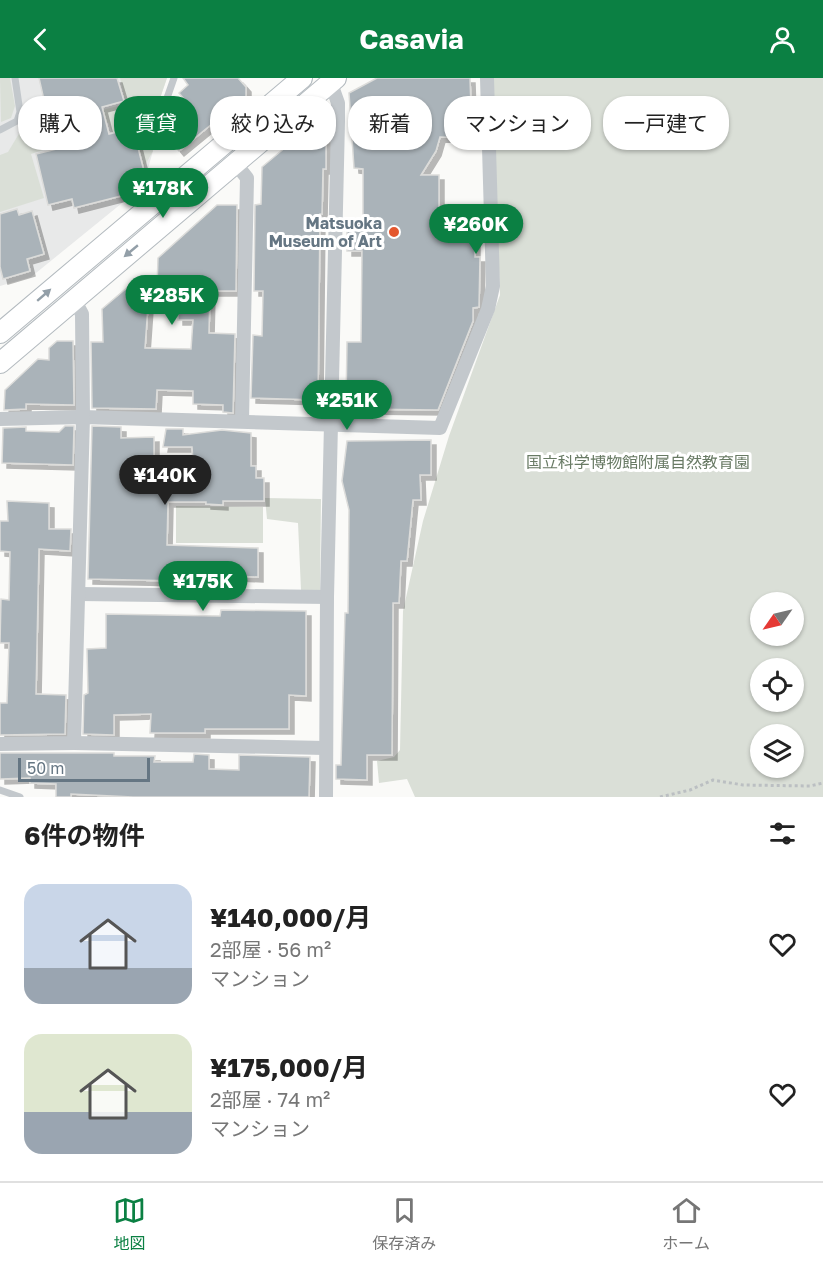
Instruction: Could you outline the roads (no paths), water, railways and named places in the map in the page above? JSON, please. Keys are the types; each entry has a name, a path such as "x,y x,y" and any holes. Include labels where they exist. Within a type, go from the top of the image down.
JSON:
{"main road":[{"path":"0,333 302,78"},
{"path":"0,363 333,79"}],"street":[{"path":"0,419 83,417 440,428 488,309 493,286 487,78"},
{"path":"326,797 327,597 338,121 338,103 333,79"},
{"path":"236,164 247,178 242,421"},
{"path":"74,299 82,314 83,417 75,743"},
{"path":"80,594 327,597"},
{"path":"0,744 75,743 325,748"}],"lane":[{"path":"0,130 17,121 20,112 15,78"},
{"path":"168,96 174,78"},
{"path":"0,790 20,797"}],"place":[{"name":"Matsuoka Museum of Art","path":"394,232"}],"park label":[{"name":"国立科学博物館附属自然教育園","path":"638,462"}]}
